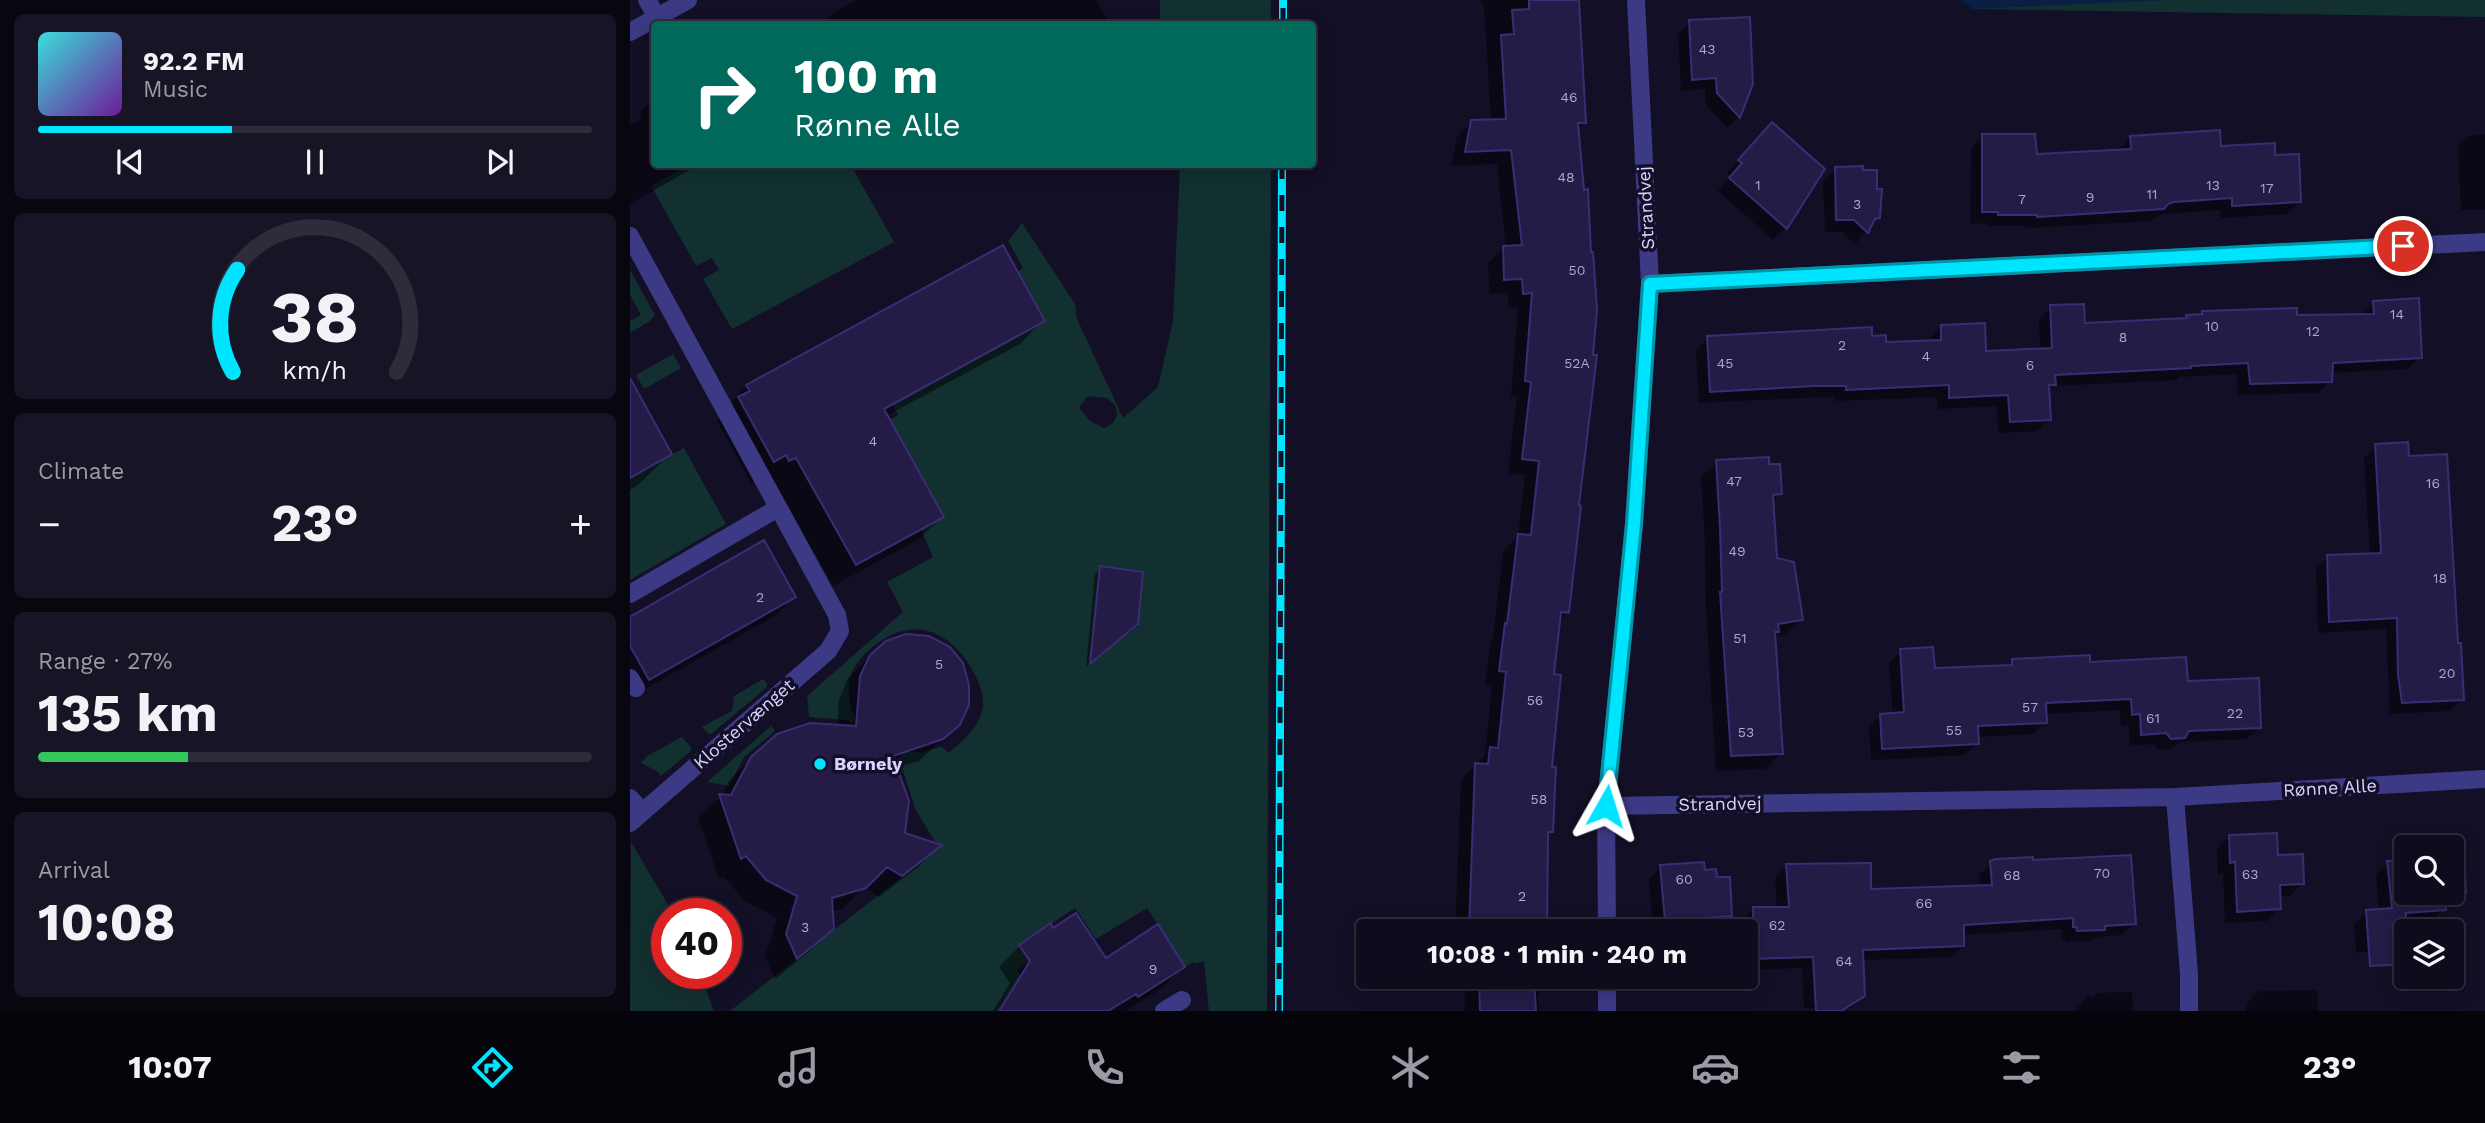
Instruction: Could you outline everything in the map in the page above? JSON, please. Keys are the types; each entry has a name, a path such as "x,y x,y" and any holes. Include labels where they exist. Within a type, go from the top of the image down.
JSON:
{"street":[{"path":"647,0 657,17"},
{"path":"630,32 688,0"},
{"name":"Strandvej","path":"1636,0 1650,284 1634,524 1606,806 2175,797"},
{"path":"630,236 778,508 630,594"},
{"path":"1650,284 2485,242"},
{"name":"Klostervænget","path":"636,818 828,651 840,631 837,615 778,508"},
{"name":"Rønne Alle","path":"2175,797 2485,779"},
{"path":"630,797 636,818"},
{"path":"2175,797 2189,974 2189,1011"},
{"path":"1606,806 1607,919"},
{"path":"1607,989 1607,1011"},
{"path":"1164,1011 1182,1000"}],"green space":[{"path":"1160,0 1271,0 1271,21 1160,21"},
{"path":"1967,0 2485,0 2485,17 1972,9"},
{"path":"683,168 853,168 894,242 732,329 703,279 719,270 712,258 696,266 651,186"},
{"path":"1180,168 1271,168 1267,1011 1209,1011 1204,961 1193,962 1185,967 1147,908 1096,939 1075,908 1019,945 1030,961 1017,970 1031,993 1001,1011 730,1011 939,848 915,809 903,770 897,760 905,751 921,753 942,746 948,753 977,723 982,711 981,688 963,656 939,635 912,630 897,633 868,651 851,674 849,691 855,719 852,723 847,720 809,717 807,696 903,612 887,582 933,557 921,530 944,517 907,451 880,425 898,415 892,405 1023,268 1008,241 1022,223 1075,304 1077,319 1123,418 1158,387 1173,321","holes":["1088,396 1107,398 1115,405 1117,415 1113,423 1104,428 1090,421 1079,407","1143,572 1138,626 1091,663"]},
{"path":"630,270 655,315 630,333 630,321 641,315 630,295"},
{"path":"673,354 681,368 644,389 636,375"},
{"path":"684,448 726,524 630,580 630,477"},
{"path":"763,679 767,684 766,688 710,735 702,727 732,711 734,696"},
{"path":"771,726 775,731 744,757 729,786 707,782"},
{"path":"682,737 691,747 691,751 661,776 641,763 647,756"},
{"path":"631,842 664,898 651,898 651,989 706,989 714,1011 630,1011"}],"water":[{"path":"1960,0 2168,0 1973,9"}],"building":[{"path":"1529,0 1579,0 1586,123 1578,123 1584,190 1588,189 1597,310 1593,355 1597,355 1569,613 1561,612 1554,674 1561,675 1552,767 1556,767 1553,832 1548,832 1547,919 1469,919 1475,763 1488,764 1490,747 1498,748 1506,672 1499,671 1505,623 1507,624 1518,534 1531,535 1539,461 1522,459 1531,382 1525,381 1532,293 1523,294 1522,279 1504,280 1503,246 1522,245 1511,150 1465,152 1471,120 1506,119 1501,35 1514,34 1512,10 1529,9"},
{"path":"1750,17 1753,84 1740,118 1717,93 1716,78 1692,80 1689,20"},
{"path":"1772,122 1825,169 1787,229 1729,178 1742,163 1738,160"},
{"path":"2220,130 2221,146 2275,143 2275,155 2299,154 2301,202 2232,206 2232,198 2174,202 2164,209 2037,217 1982,212 1982,134 2035,134 2037,154 2131,149 2130,136"},
{"path":"1863,166 1863,170 1877,170 1877,189 1882,189 1880,218 1875,219 1868,233 1854,220 1836,220 1835,167"},
{"path":"1003,245 1045,321 884,409 944,517 856,565 796,458 789,461 786,455 774,462 738,397 750,391 746,385"},
{"path":"2419,298 2422,358 2333,363 2332,382 2250,384 2248,363 2055,375 2056,385 2049,385 2051,420 2010,422 2008,395 1949,398 1949,385 1846,390 1846,386 1814,386 1710,392 1707,336 1872,327 1872,336 1886,335 1886,342 1941,340 1941,325 1985,323 1986,351 2052,348 2050,305 2084,304 2085,323 2187,318 2186,315 2202,314 2202,311 2297,308 2297,315 2374,314 2373,301"},
{"path":"630,378 672,454 630,478"},
{"path":"2408,442 2409,456 2447,454 2464,700 2402,703 2398,675 2397,618 2329,622 2327,555 2381,553 2375,444"},
{"path":"1769,457 1769,464 1780,464 1782,494 1773,495 1777,558 1794,562 1803,620 1778,624 1779,632 1775,632 1783,754 1731,756 1720,592 1716,460"},
{"path":"764,540 796,597 649,680 630,646 630,617"},
{"path":"1100,566 1143,572 1138,624 1090,664"},
{"name":"Børnely","path":"906,634 929,636 950,647 963,663 969,685 969,705 960,725 943,739 893,756 909,801 905,833 942,845 902,876 887,867 866,888 832,898 834,929 797,959 786,934 797,896 766,880 746,856 741,859 719,794 731,795 751,757 777,734 810,723 856,726 860,676 870,655 886,641"},
{"path":"1933,647 1935,668 2012,665 2012,659 2090,655 2090,662 2186,657 2188,681 2259,678 2261,728 2189,731 2185,738 2171,739 2166,733 2141,735 2140,714 2132,715 2131,699 2046,703 2047,723 1978,726 1979,744 1882,749 1880,714 1904,712 1900,649"},
{"path":"2277,833 2278,855 2303,854 2304,884 2280,885 2281,909 2237,912 2235,862 2230,863 2229,835"},
{"path":"2131,855 2136,924 2105,926 2105,930 2077,931 2076,927 2073,927 2073,918 1964,925 1964,946 1863,950 1865,996 1841,1011 1816,1011 1813,957 1758,959 1758,919 1753,919 1753,907 1789,907 1786,864 1871,863 1871,889 1992,885 1990,861 2033,857 2033,860"},
{"path":"2464,855 2466,893 2464,893"},
{"path":"2387,861 2394,861 2394,905 2446,905 2446,910 2406,913 2406,919 2394,919 2394,965 2370,966 2366,910 2392,908"},
{"path":"1704,862 1705,870 1716,869 1717,877 1730,877 1732,916 1665,919 1660,865"},
{"path":"1076,913 1106,958 1158,924 1185,967 1138,997 1136,994 1108,1011 999,1011 1030,961 1019,945 1051,923 1053,928"},
{"path":"1479,989 1535,989 1536,1011 1480,1011"}],"railway":[{"path":"1283,0 1283,21"},
{"path":"1279,1011 1282,168"}],"place":[{"name":"Børnely","path":"820,764"}],"route":[{"path":"1606,806 1634,524 1650,284 2403,246"}]}
